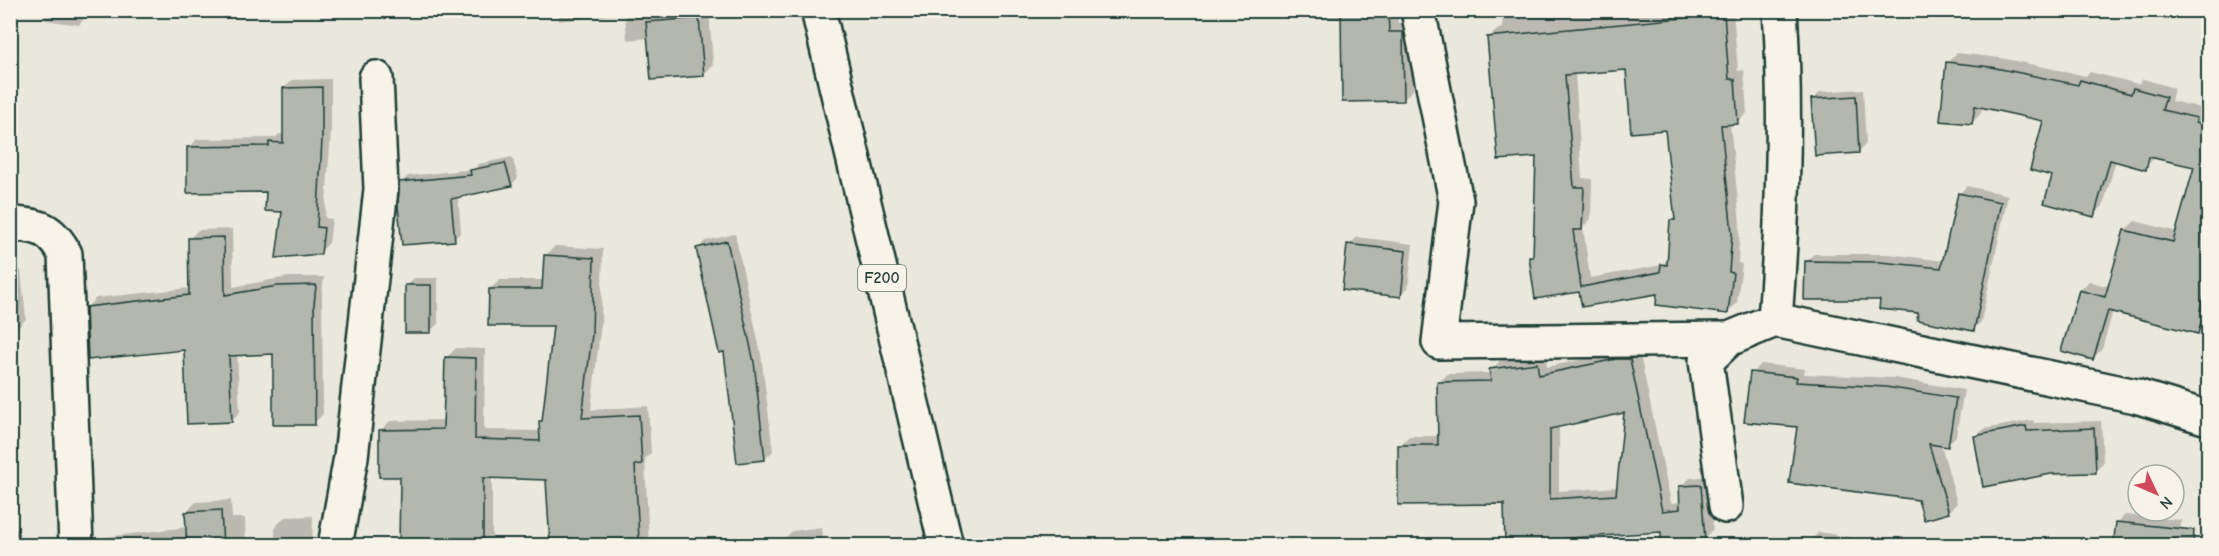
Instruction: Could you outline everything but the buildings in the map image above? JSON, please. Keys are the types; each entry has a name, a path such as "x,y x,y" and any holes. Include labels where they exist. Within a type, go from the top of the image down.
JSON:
{"street":[{"name":"F200","path":"818,10 946,546"},
{"path":"1418,10 1456,201 1439,342 1729,339"},
{"path":"1775,320 1782,228 1785,90 1780,10"},
{"path":"335,546 351,457 381,189 376,78"},
{"path":"10,224 28,225 47,230 57,238 65,254 76,546"},
{"path":"1726,506 1706,361 1729,339 1775,320 2136,396 2208,418"}]}
